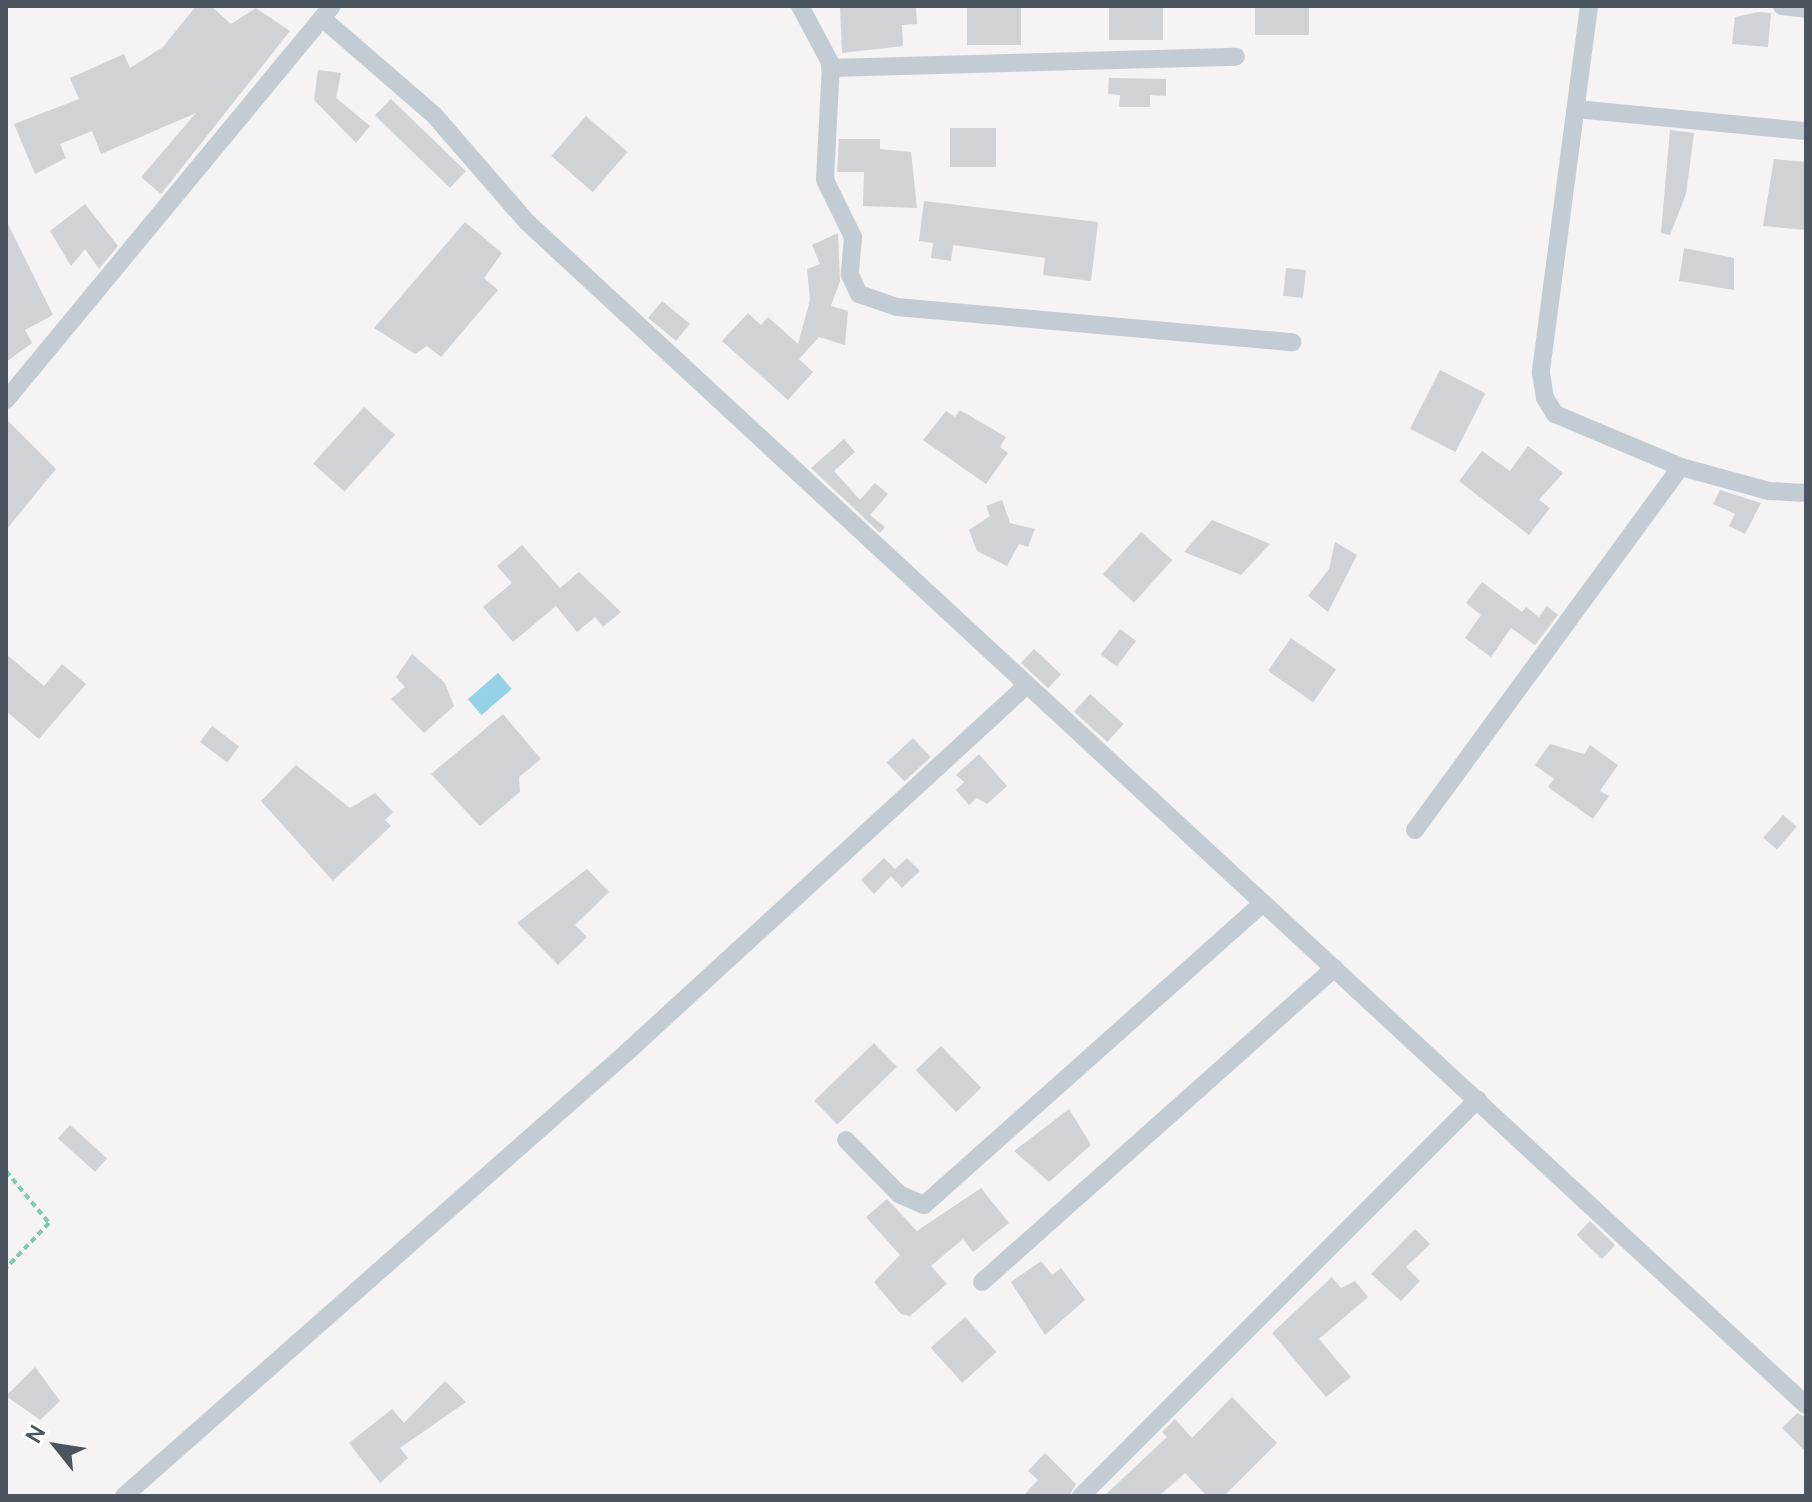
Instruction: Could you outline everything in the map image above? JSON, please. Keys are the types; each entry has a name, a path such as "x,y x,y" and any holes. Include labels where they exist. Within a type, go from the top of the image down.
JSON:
{"street":[{"path":"800,6 830,68 825,180 853,237 850,275 859,294 897,307 1292,342"},
{"path":"1589,6 1541,373 1545,398 1555,414 1681,467 1769,491 1806,493"},
{"path":"1782,6 1806,9"},
{"path":"6,400 327,12 434,115 527,222 1806,1405"},
{"path":"830,68 1236,57"},
{"path":"1576,109 1806,131"},
{"path":"1415,830 1681,467"},
{"path":"124,1496 626,1053 1026,686"},
{"path":"846,1140 899,1194 924,1205 1263,903"},
{"path":"982,1282 1334,968"},
{"path":"1081,1496 1478,1099"}],"path":[{"path":"6,1171 49,1223 6,1268"}],"water":[{"path":"498,673 512,689 482,715 468,699"}],"building":[{"path":"196,6 211,6 231,24 256,8 290,31 161,194 141,177 196,113 101,154 92,131 60,144 66,158 35,174 14,124 79,99 70,78 124,54 130,68 163,47"},
{"path":"840,6 916,6 917,24 902,25 903,46 842,53"},
{"path":"967,6 1021,6 1021,45 967,45"},
{"path":"1109,6 1163,6 1163,40 1109,40"},
{"path":"1255,6 1309,6 1309,35 1255,35"},
{"path":"1758,12 1771,13 1768,47 1732,44 1735,17"},
{"path":"318,70 341,73 336,98 370,126 356,143 314,100"},
{"path":"1109,78 1166,79 1166,96 1150,95 1150,107 1119,107 1120,95 1108,94"},
{"path":"391,99 466,171 450,188 375,116"},
{"path":"586,116 628,152 593,192 551,156"},
{"path":"950,128 996,128 996,167 950,167"},
{"path":"1670,130 1694,133 1686,194 1670,235 1661,233"},
{"path":"839,139 880,139 880,149 911,152 917,208 863,206 864,172 837,172"},
{"path":"1774,159 1806,162 1806,230 1763,226"},
{"path":"924,201 1098,222 1091,281 1043,275 1045,258 953,245 951,261 931,258 933,243 919,241"},
{"path":"85,204 118,246 99,269 85,249 71,266 50,231"},
{"path":"6,220 53,315 25,330 32,343 6,362"},
{"path":"465,222 502,253 484,278 498,290 441,357 427,346 415,354 374,328"},
{"path":"838,233 840,281 831,306 848,311 845,345 819,337 799,359 813,372 788,400 722,341 748,313 761,325 768,317 798,344 810,300 807,269 820,264 812,245"},
{"path":"1684,248 1734,258 1734,290 1679,281"},
{"path":"1286,268 1306,270 1303,298 1283,296"},
{"path":"662,301 690,324 676,341 648,318"},
{"path":"1440,370 1485,393 1455,452 1410,429"},
{"path":"364,407 395,435 344,492 313,463"},
{"path":"960,410 1006,437 1000,447 1008,453 986,484 923,440 946,411 955,417"},
{"path":"6,419 56,469 6,530"},
{"path":"844,439 855,452 834,471 860,500 875,483 888,494 870,515 885,527 880,533 811,468"},
{"path":"1528,446 1563,473 1539,500 1550,508 1529,535 1459,481 1482,451 1510,471"},
{"path":"1720,490 1761,503 1745,534 1729,526 1735,514 1713,504"},
{"path":"1002,500 1010,523 1035,529 1028,547 1019,544 1007,566 977,551 969,530 990,516 986,506"},
{"path":"1212,520 1270,544 1241,575 1184,552"},
{"path":"1141,532 1172,560 1134,602 1103,574"},
{"path":"1335,542 1357,555 1328,612 1308,596 1329,569"},
{"path":"522,545 560,588 579,572 621,612 603,627 595,617 577,632 556,606 513,642 483,607 512,583 497,566"},
{"path":"1482,582 1522,612 1526,607 1539,617 1547,606 1558,615 1535,645 1511,628 1491,657 1465,638 1481,615 1466,603"},
{"path":"1120,629 1136,641 1117,667 1101,655"},
{"path":"1291,638 1336,670 1313,702 1268,671"},
{"path":"1034,649 1061,674 1048,688 1021,663"},
{"path":"6,654 44,686 62,664 86,684 39,739 6,711"},
{"path":"412,654 445,683 454,706 424,733 391,699 405,687 396,677"},
{"path":"1090,694 1123,724 1107,742 1074,712"},
{"path":"503,714 541,759 519,777 520,792 480,826 431,774"},
{"path":"212,726 239,746 227,762 200,742"},
{"path":"913,738 931,757 904,782 887,763"},
{"path":"1550,744 1584,754 1590,745 1618,765 1600,791 1609,796 1593,819 1548,787 1554,779 1535,765"},
{"path":"979,754 1007,786 987,804 977,798 969,805 956,790 964,782 956,775"},
{"path":"296,765 350,808 375,793 393,812 385,820 391,826 333,881 261,801"},
{"path":"1783,815 1797,827 1777,849 1763,838"},
{"path":"884,858 895,869 907,858 920,871 902,888 891,876 874,894 861,880"},
{"path":"587,869 609,892 575,925 587,937 558,965 517,923"},
{"path":"874,1043 897,1067 837,1124 814,1101"},
{"path":"941,1046 981,1088 956,1112 916,1070"},
{"path":"1069,1109 1091,1145 1049,1182 1014,1151"},
{"path":"70,1125 107,1158 95,1172 58,1138"},
{"path":"981,1188 1009,1223 973,1252 963,1239 931,1266 947,1284 910,1316 901,1314 874,1282 900,1255 866,1217 887,1199 917,1231"},
{"path":"1590,1221 1615,1245 1602,1259 1577,1235"},
{"path":"1415,1229 1430,1244 1406,1267 1420,1281 1401,1301 1371,1274"},
{"path":"1041,1261 1052,1275 1061,1268 1085,1300 1045,1335 1011,1282"},
{"path":"1332,1277 1341,1288 1355,1281 1368,1297 1319,1339 1351,1377 1326,1397 1272,1333"},
{"path":"965,1317 996,1352 962,1383 931,1348"},
{"path":"35,1367 60,1401 40,1420 6,1396"},
{"path":"445,1381 466,1402 400,1448 408,1458 380,1483 349,1443 392,1409 404,1423"},
{"path":"1232,1397 1277,1443 1224,1496 1207,1496 1185,1473 1159,1496 1104,1496 1167,1437 1162,1432 1175,1419 1192,1438"},
{"path":"1797,1413 1806,1417 1806,1452 1782,1428"},
{"path":"1045,1453 1076,1484 1069,1496 1023,1496 1038,1480 1028,1471"}]}
